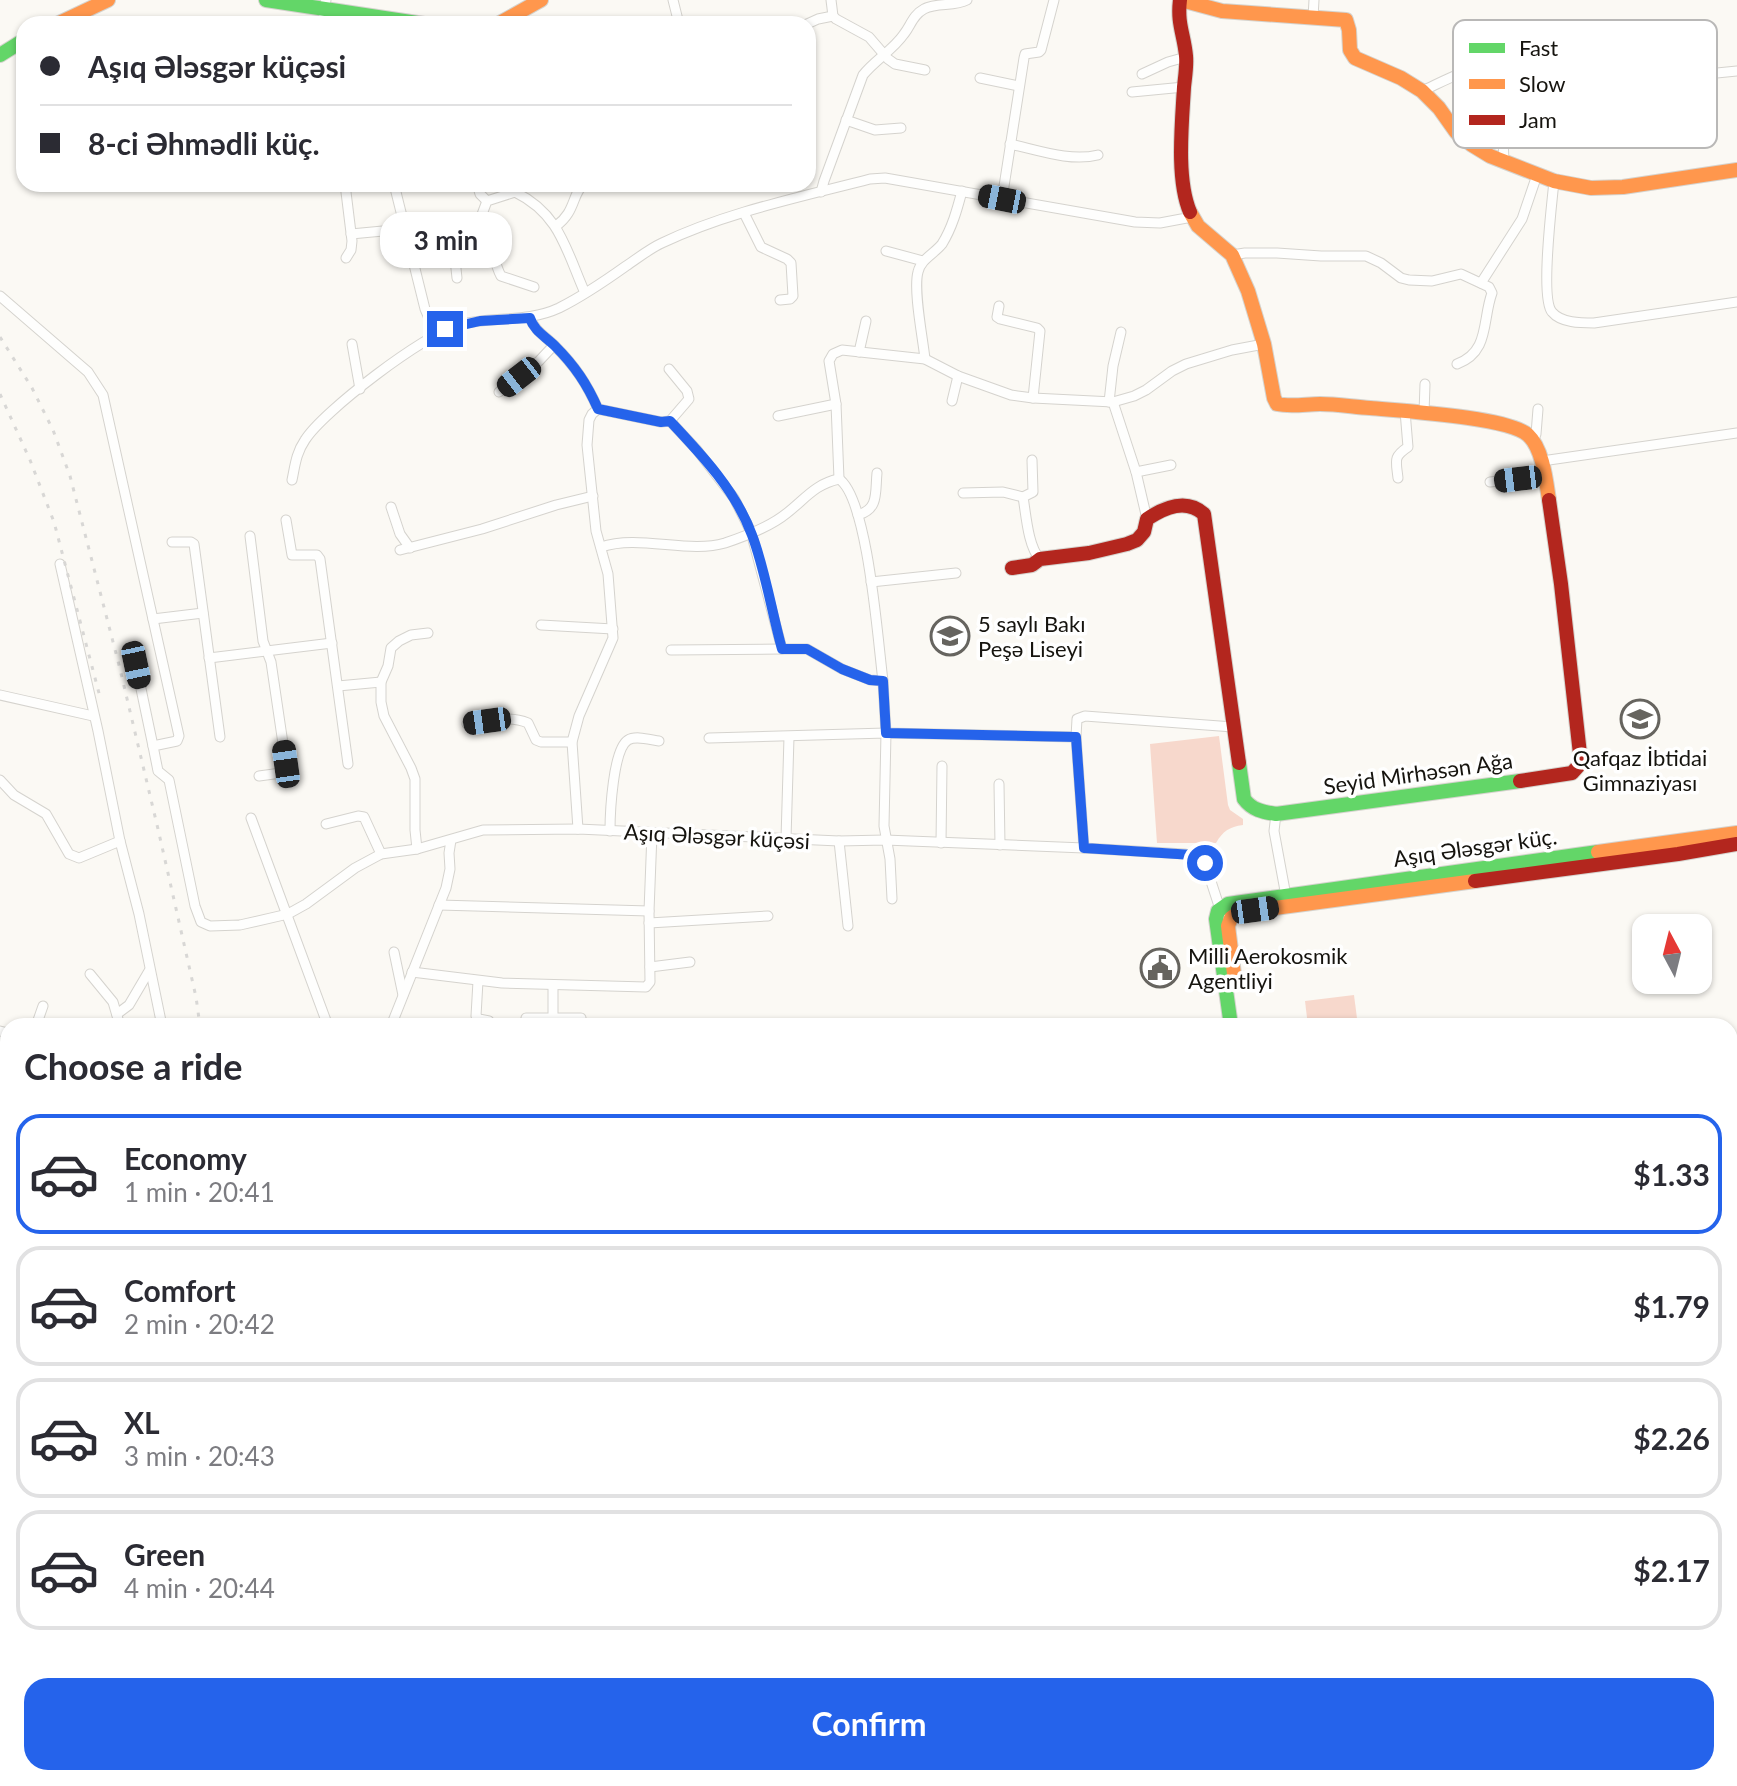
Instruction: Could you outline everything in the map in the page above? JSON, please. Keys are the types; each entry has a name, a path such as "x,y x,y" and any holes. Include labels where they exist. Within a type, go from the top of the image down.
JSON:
{"street":[{"path":"74,16 108,0"},
{"path":"266,0 349,16"},
{"path":"512,16 541,0"},
{"path":"831,0 833,16 869,37 895,64 925,70"},
{"path":"821,192 863,75 924,9 967,0"},
{"path":"1002,199 1025,54 1041,50 1054,0"},
{"path":"1453,128 1422,91 1350,54 1350,29 1346,20 1222,11 1180,0 1178,17 1186,57 1182,161 1184,189 1192,217 1211,239 1232,255 1248,291 1277,404 1322,404 1424,413 1510,426 1527,434 1533,441 1538,409"},
{"path":"1313,17 1314,0"},
{"path":"816,20 833,16"},
{"path":"1142,74 1186,57"},
{"path":"1717,73 1737,71"},
{"path":"1422,91 1453,77"},
{"path":"980,78 1019,86"},
{"path":"1132,92 1184,87"},
{"path":"846,120 875,130 901,128"},
{"path":"1010,144 1072,157 1098,155"},
{"path":"1478,148 1537,175 1591,188 1623,187 1737,170"},
{"path":"1503,148 1504,161"},
{"path":"1481,283 1522,219 1537,175"},
{"path":"292,480 298,452 318,423 383,370 436,334 461,324 530,318 561,307 660,244 767,205 885,178 1135,222 1160,223 1192,217"},
{"path":"1554,181 1547,289 1552,312 1559,317 1577,323 1594,323 1737,302"},
{"path":"925,359 916,284 918,270 923,261 937,250 951,228 962,191"},
{"path":"346,192 351,234 351,250 346,258"},
{"path":"396,192 425,309 436,334"},
{"path":"479,192 487,201"},
{"path":"487,201 515,192 541,210 556,226 585,293"},
{"path":"556,226 570,212 577,192"},
{"path":"481,217 487,201"},
{"path":"744,213 761,247 791,263 793,296 780,300"},
{"path":"351,234 481,217"},
{"path":"481,217 495,253 498,273 534,287"},
{"path":"451,221 457,278"},
{"path":"886,251 923,261"},
{"path":"1232,255 1366,256 1409,280 1432,281 1461,274 1481,283 1489,287 1492,293 1482,339 1468,360 1457,364"},
{"path":"0,296 88,372 103,395 179,736 177,741 153,746 136,665"},
{"path":"999,306 997,317 1000,319 1040,331 1033,398"},
{"path":"530,318 534,328 554,345 588,385 598,409"},
{"path":"859,352 866,321"},
{"path":"1012,568 1032,565 1040,559 1089,553 1127,544 1137,540 1144,532 1147,519 1136,472 1111,402 1113,366 1121,332"},
{"path":"352,344 360,389"},
{"path":"839,479 836,404 829,361 833,354 842,350 925,359 996,391 1033,398 1111,402 1146,390 1186,364 1264,344"},
{"path":"499,392 539,361 554,345"},
{"path":"598,409 661,422 670,421 689,399 687,391 669,369"},
{"path":"952,401 958,376"},
{"path":"1424,413 1425,384"},
{"path":"778,416 836,404"},
{"path":"578,829 572,742 579,716 613,638 608,574 596,531 586,434 592,414 598,409"},
{"path":"1398,478 1396,458 1408,447 1405,411"},
{"path":"670,421 734,498 751,532 782,649"},
{"path":"1490,482 1543,468 1737,433"},
{"name":"Seyid Mirhəsən Ağa","path":"1276,814 1565,775 1577,769 1581,758 1561,584 1543,468 1533,441"},
{"path":"963,493 1003,492 1023,497 1033,492 1032,460"},
{"path":"1136,472 1171,465"},
{"path":"858,515 869,512 873,507 877,473"},
{"path":"839,479 846,484 858,515 871,582 883,681 886,733 884,818 892,899"},
{"path":"601,547 622,542 710,546 725,543 772,524 818,486 839,479"},
{"path":"391,507 405,549 593,496"},
{"path":"1023,497 1034,553 1040,559"},
{"path":"1147,519 1170,507 1188,505 1198,507 1204,514 1244,799 1252,809 1276,814 1274,831 1287,901"},
{"path":"286,520 292,555 317,555 320,559 348,764"},
{"path":"250,536 263,641 271,662 286,764 281,773 259,776"},
{"path":"172,542 194,544 220,737"},
{"path":"60,564 160,1018"},
{"path":"871,582 956,573"},
{"path":"153,619 203,613"},
{"path":"541,625 613,629"},
{"path":"417,849 415,779 384,716 381,682 391,648 411,635 428,633"},
{"path":"209,658 332,643"},
{"path":"671,650 807,649 842,669 870,680 883,681"},
{"path":"338,686 381,682"},
{"path":"0,695 93,716"},
{"path":"1084,848 1077,719 1085,716 1233,727"},
{"path":"467,724 517,719 528,723 534,737 541,742 572,742"},
{"path":"709,738 886,733 1076,737"},
{"path":"786,839 789,737"},
{"path":"610,831 612,787 623,746 634,738 659,741"},
{"name":"Aşıq Ələsgər küçəsi","path":"153,746 158,771 169,780 195,906 201,922 210,926 240,925 288,914 381,854 417,849 483,830 578,829 1184,854 1199,857 1208,867 1228,914"},
{"path":"941,843 942,766"},
{"path":"0,780 14,795 46,814 69,854 79,858 120,841"},
{"path":"999,784 1000,845"},
{"path":"326,824 364,817 381,854"},
{"path":"251,818 325,1018"},
{"path":"412,972 478,981 646,987 650,982 652,833"},
{"name":"Aşıq Ələsgər küç.","path":"1228,914 1287,901 1737,833"},
{"path":"394,1018 446,888 451,840"},
{"path":"839,841 848,926"},
{"name":"Aşıq Ələsgər küç.","path":"1287,901 1737,844"},
{"path":"439,905 649,911"},
{"path":"1230,1018 1217,913 1228,914 1239,1018"},
{"path":"649,923 768,916"},
{"path":"394,952 403,995"},
{"path":"650,967 690,962"},
{"path":"117,1014 129,1005 149,971"},
{"path":"90,974 113,1002 118,1018"},
{"path":"478,981 478,1018"},
{"path":"553,985 553,1018"},
{"path":"39,1018 43,1006"},
{"path":"526,1018 581,1018"}],"shaded area":[{"path":"1219,736 1228,805 1243,819 1243,825 1227,830 1216,843 1157,843 1150,744"},
{"path":"1354,995 1357,1018 1307,1018 1305,1001"}],"railway":[{"path":"0,337 32,388 53,430 70,476 119,665 199,1018"},
{"path":"0,394 54,522 100,697"}],"traffic: fast":[{"path":"266,0 371,16"},
{"path":"0,55 16,45"},
{"path":"1239,763 1244,799 1254,808 1276,814 1520,781"},
{"path":"1230,1018 1216,919 1218,911 1228,904 1598,852"}],"traffic: slow":[{"path":"74,16 108,0"},
{"path":"512,16 541,0"},
{"path":"1181,0 1222,11 1346,20 1350,50 1355,58 1422,91 1453,128"},
{"path":"1477,148 1554,181 1591,188 1623,187 1737,170"},
{"path":"1190,212 1198,226 1232,255 1248,291 1277,404 1333,404 1428,413 1477,419 1517,429 1528,435 1537,448 1549,500"},
{"path":"1598,852 1737,833"},
{"path":"1235,982 1228,926 1231,918 1238,913 1475,881"}],"traffic: jam":[{"path":"1180,0 1186,60 1181,167 1190,212"},
{"path":"1520,781 1572,773 1581,763 1549,500"},
{"path":"1012,568 1032,565 1040,559 1089,553 1127,544 1137,540 1144,532 1147,519 1168,508 1190,506 1204,514 1239,763"},
{"path":"1475,881 1737,844"}],"place":[{"name":"5 saylı Bakı Peşə Liseyi","path":"950,636"},
{"name":"Qafqaz İbtidai Gimnaziyası","path":"1640,719"},
{"name":"Milli Aerokosmik Agentliyi","path":"1160,968"}],"route":[{"path":"445,329 480,321 530,318 534,328 554,345 588,385 598,409 661,422 670,421 734,498 751,532 782,649 807,649 842,669 870,680 883,681 886,733 1076,737 1084,848 1193,855 1205,863"}]}
